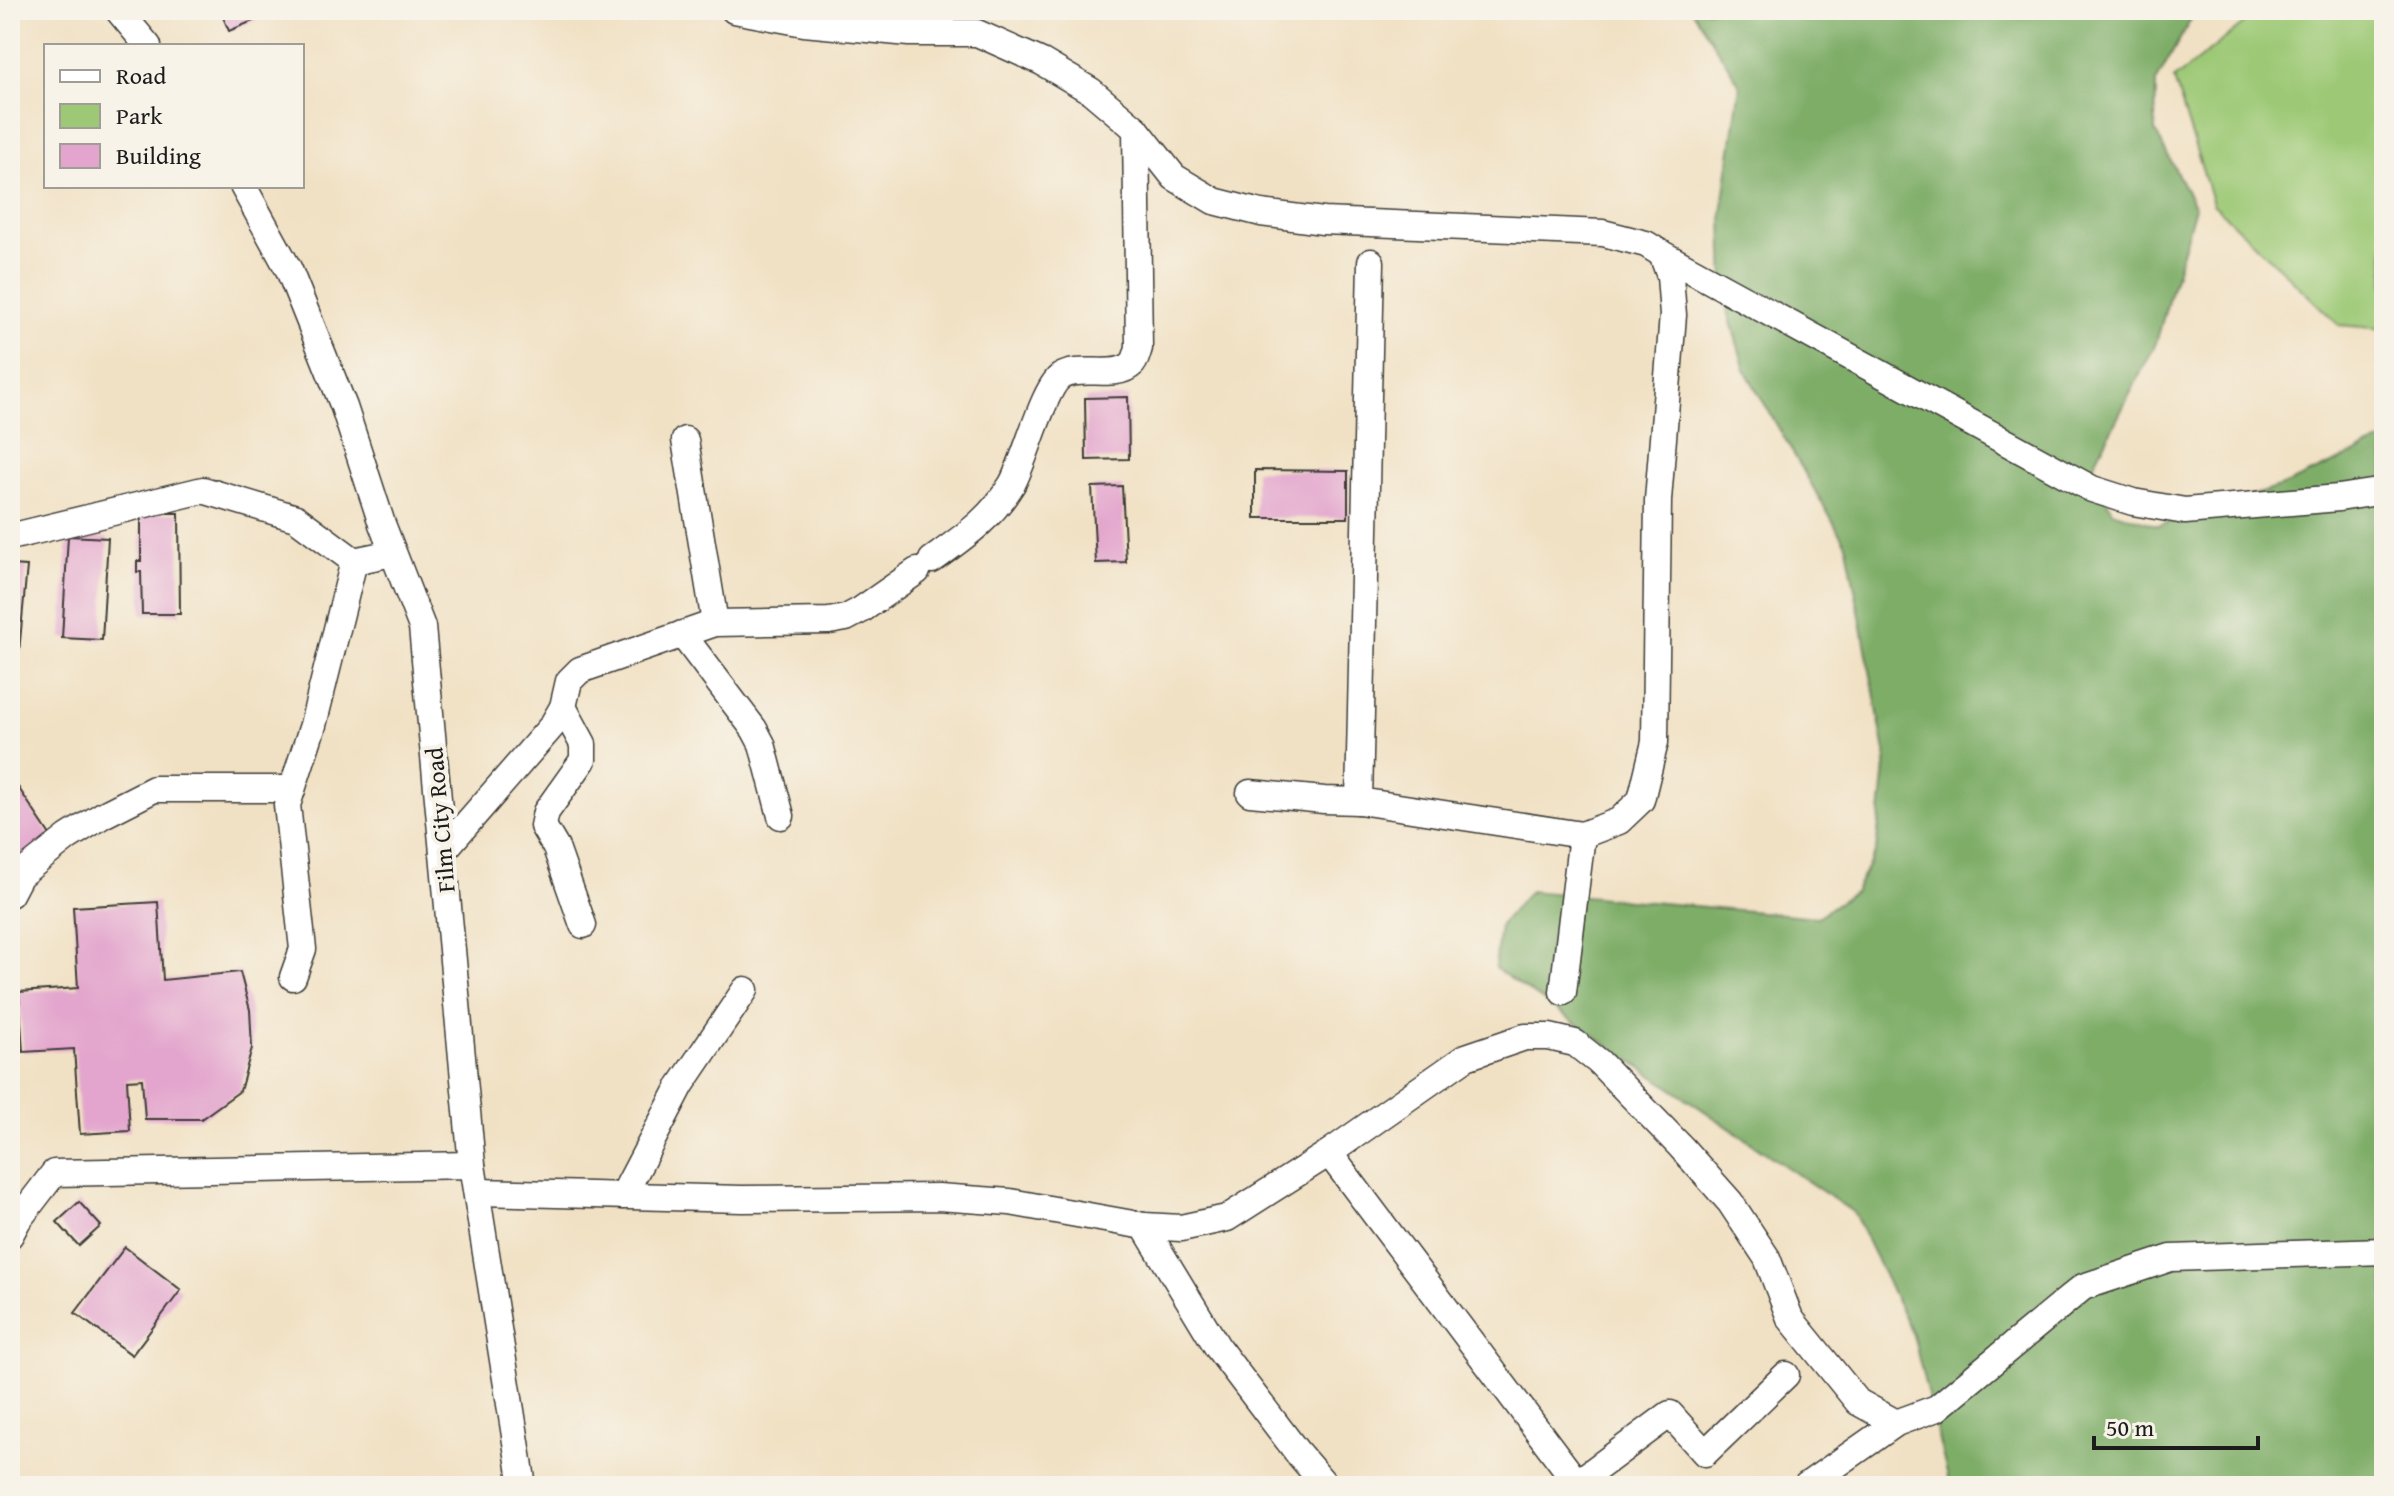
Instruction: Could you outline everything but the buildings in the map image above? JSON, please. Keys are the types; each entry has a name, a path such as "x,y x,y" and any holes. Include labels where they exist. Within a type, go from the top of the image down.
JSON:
{"street":[{"path":"118,10 146,44"},
{"path":"734,10 804,23 909,33 977,33 1042,62 1091,91 1136,129 1174,177 1214,201 1261,213 1323,221 1603,233 1646,244 2092,489 2133,502 2185,511 2339,498 2384,491"},
{"path":"443,851 552,726 563,707 569,681 580,670 715,623 846,618 981,525 1014,481 1050,391 1059,378 1072,372 1122,370 1133,364 1139,348 1136,129"},
{"name":"Film City Road","path":"244,188 289,270 344,407 392,553 422,627 472,1165 523,1486"},
{"path":"1250,793 1359,801 1582,835 1619,821 1641,800 1655,742 1658,500 1673,315 1670,276 1662,254"},
{"path":"1359,801 1371,262"},
{"path":"685,440 715,623"},
{"path":"10,537 203,490 296,518 354,561 392,553"},
{"path":"293,977 303,949 287,805 313,725 354,561"},
{"path":"682,634 754,729 762,744 781,816"},
{"path":"563,707 583,744 583,760 546,812 543,826 556,848 583,925"},
{"path":"10,894 20,875 68,837 154,789 292,789"},
{"path":"1563,992 1582,835"},
{"path":"623,1196 681,1085 745,990"},
{"path":"477,1192 742,1199 938,1197 1024,1204 1144,1226 1181,1228 1227,1218 1329,1153 1466,1057 1525,1037 1549,1037 1575,1043 1599,1062 1681,1147 1730,1202 1767,1258 1790,1318 1858,1402 1896,1423"},
{"path":"1329,1153 1577,1483 1670,1414 1705,1453 1786,1375"},
{"path":"10,1235 54,1173 472,1165"},
{"path":"1144,1226 1218,1348 1326,1486"},
{"path":"1806,1486 1896,1423 1937,1408 2083,1287 2171,1258 2384,1251"}],"green space":[{"path":"1692,10 2196,10 2156,82 2155,131 2195,207 2156,343 2092,468 2112,511 2158,526 2288,484 2384,440 2384,1486 1950,1486 1913,1335 1854,1213 1495,968 1500,925 1530,891 1817,917 1855,891 1876,851 1886,757 1847,546 1745,370 1724,297 1722,213 1740,85"},
{"path":"2261,10 2384,10 2384,329 2339,325 2213,204 2174,79"}]}
